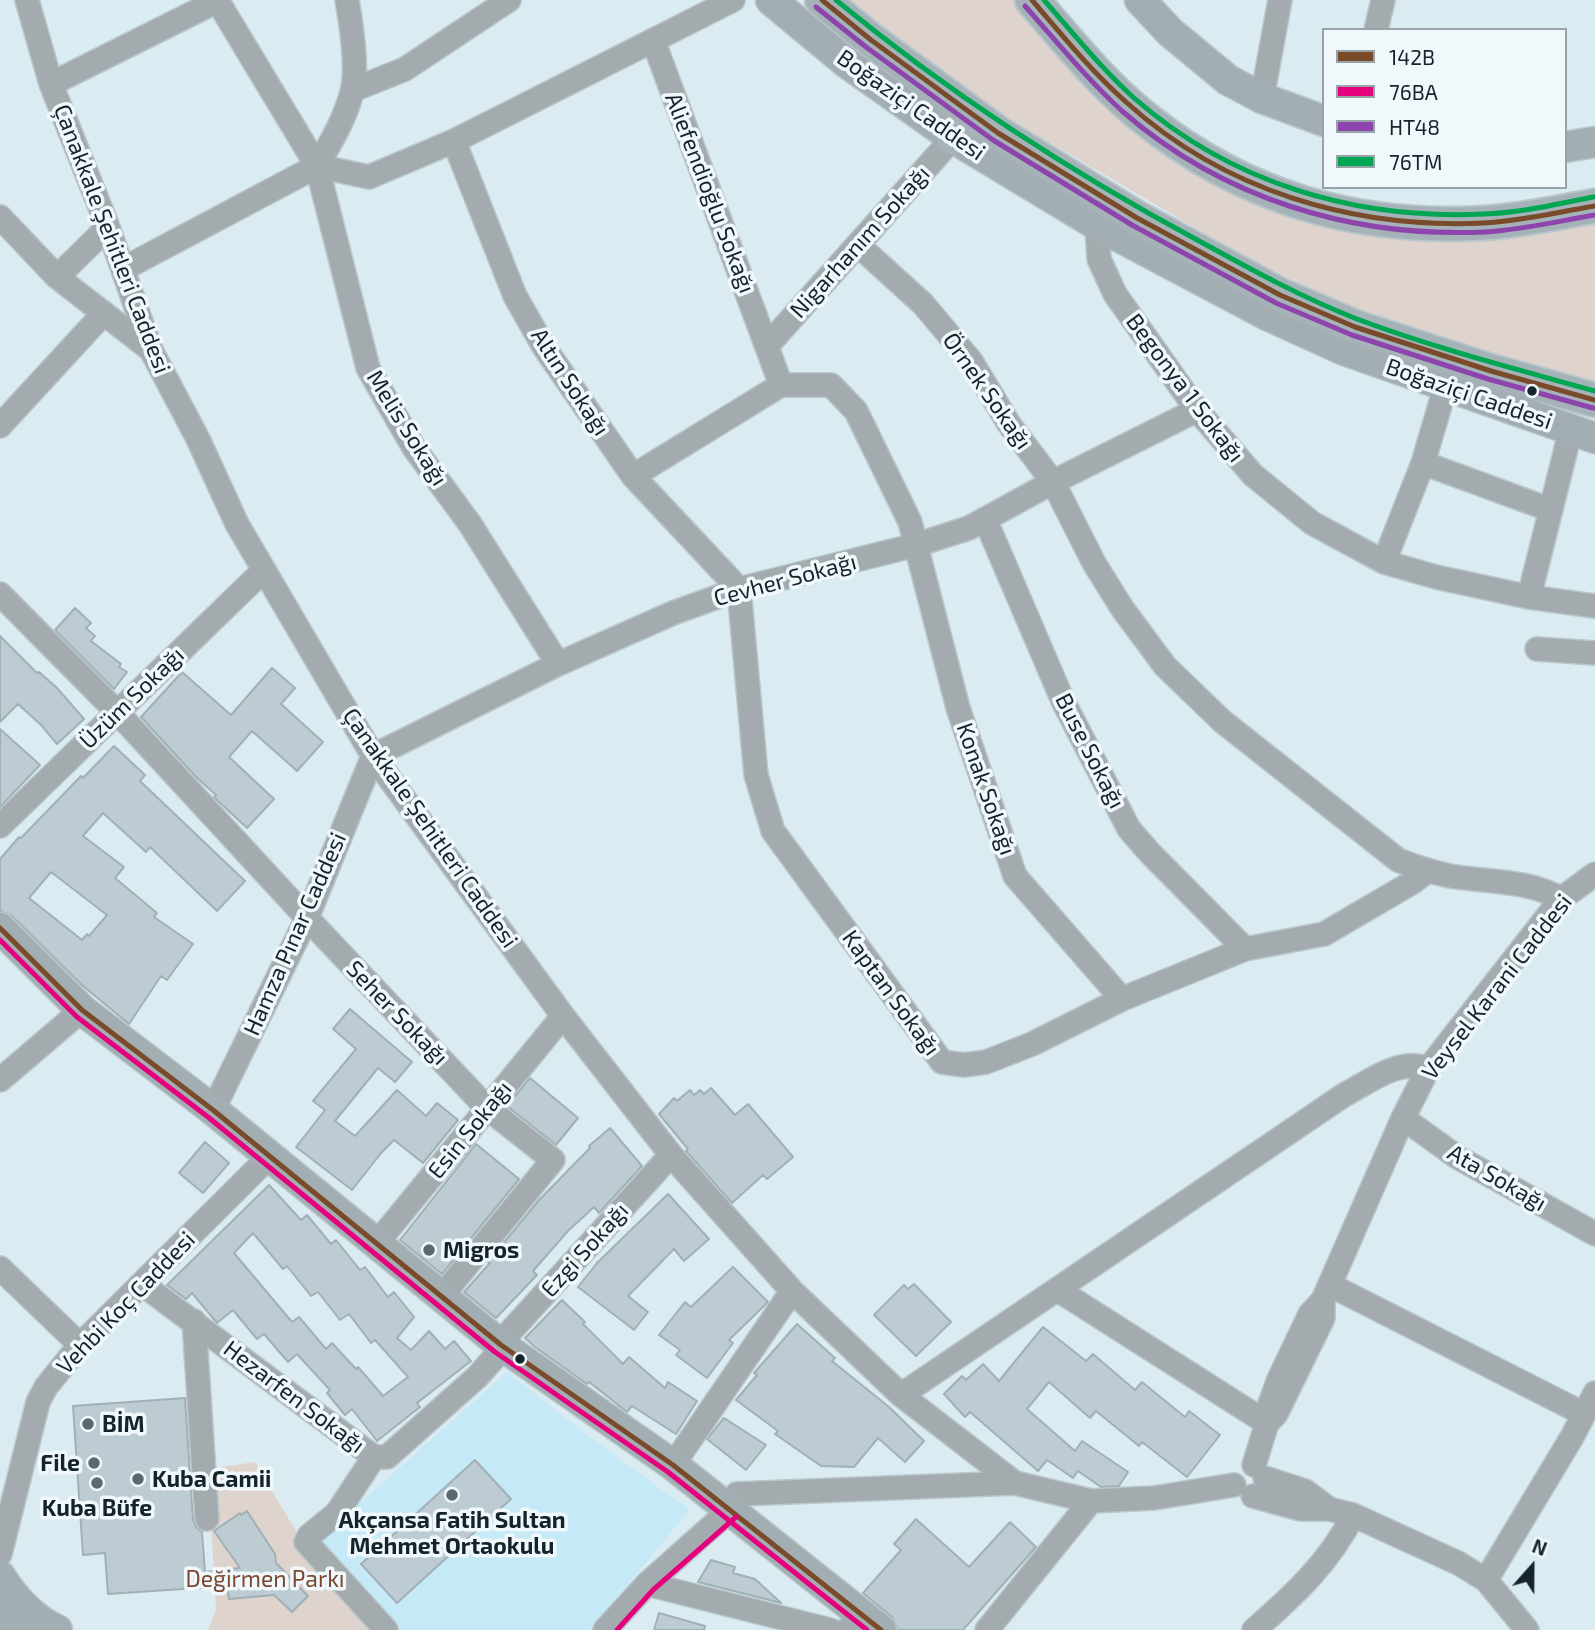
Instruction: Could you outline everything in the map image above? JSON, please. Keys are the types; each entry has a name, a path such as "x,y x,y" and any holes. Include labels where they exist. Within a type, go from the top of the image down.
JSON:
{"highway":[{"path":"822,0 871,40 998,133 1137,219 1280,295 1368,332 1595,400"},
{"path":"1032,0 1110,87 1142,116 1210,164 1269,193 1328,211 1408,223 1486,223 1595,205"},
{"path":"953,138 998,133"}],"main road":[{"name":"Boğaziçi Caddesi","path":"771,0 848,63 953,138 1097,225 1265,314 1344,350 1583,434"},
{"path":"1140,0 1170,32 1228,80 1262,97 1322,120"},
{"path":"1150,0 1170,32"},
{"path":"1567,147 1595,142"},
{"path":"0,928 82,1010 213,1110 500,1345 673,1465 730,1510 862,1624"},
{"path":"0,1576 19,1602 43,1623 57,1630"},
{"path":"0,1618 34,1630"}],"street":[{"name":"Çanakkale Şehitleri Caddesi","path":"27,0 51,84 108,227 151,350 198,439 237,524 373,756 563,1016 671,1155 792,1291 901,1395 1016,1483"},
{"path":"123,269 317,166 341,123 353,90 353,45 347,0"},
{"path":"353,90 405,69 509,0"},
{"path":"317,166 369,177 454,141 733,0"},
{"path":"1262,97 1280,0"},
{"path":"1376,28 1383,0"},
{"path":"51,84 217,1"},
{"name":"Melis Sokağı","path":"217,1 317,166 369,368 414,447 470,524 558,664"},
{"name":"Aliefendioğlu Sokağı","path":"653,40 781,385"},
{"name":"Nigarhanım Sokağı","path":"768,346 953,138"},
{"name":"Altın Sokağı","path":"454,141 515,296 544,347 633,476 739,589"},
{"path":"0,217 57,277 151,350"},
{"name":"Begonya 1 Sokağı","path":"1097,225 1099,259 1115,294 1197,410 1253,475 1312,523 1384,562 1436,577 1529,597 1595,606"},
{"path":"57,277 108,227"},
{"name":"Örnek Sokağı","path":"858,245 923,304 971,361 1009,424 1053,482 1094,563 1122,608 1165,666 1222,721 1398,860 1427,871 1525,887 1561,899"},
{"path":"0,426 104,313"},
{"path":"633,476 781,385 831,385 856,411 910,522 916,545"},
{"path":"1384,562 1423,463 1446,385"},
{"name":"Cevher Sokağı","path":"373,756 558,664 673,613 739,589 916,545 970,528 1053,482 1197,410"},
{"path":"1529,597 1551,510 1583,434"},
{"path":"1423,463 1551,510"},
{"name":"Buse Sokağı","path":"985,519 1063,701 1129,829 1245,949"},
{"name":"Konak Sokağı","path":"916,545 958,708 1015,876 1122,999"},
{"name":"Üzüm Sokağı","path":"0,826 264,570"},
{"name":"Kaptan Sokağı","path":"739,589 756,775 773,831 942,1062 964,1065 986,1062 1032,1044 1122,999 1245,949 1324,934 1413,883 1427,871"},
{"name":"Seher Sokağı","path":"0,594 117,712 487,1108 553,1160 441,1297"},
{"path":"1537,649 1595,653"},
{"name":"Hamza Pınar Caddesi","path":"213,1110 307,918 373,756"},
{"name":"Veysel Karani Caddesi","path":"1252,1481 1267,1423 1276,1414 1318,1329 1323,1318 1327,1293 1403,1118 1428,1069 1561,899 1595,874"},
{"path":"0,1080 82,1010"},
{"name":"Esin Sokağı","path":"377,1243 563,1016"},
{"path":"901,1395 1344,1095 1403,1065 1417,1064 1428,1069"},
{"name":"Ata Sokağı","path":"1403,1118 1457,1157 1595,1234"},
{"name":"Ezgi Sokağı","path":"500,1345 671,1155"},
{"name":"Vehbi Koç Caddesi","path":"0,1554 38,1402 46,1387 80,1345 270,1156"},
{"path":"0,1268 80,1345"},
{"name":"Hezarfen Sokağı","path":"142,1284 373,1457 387,1457 477,1377 494,1359 500,1345"},
{"path":"1058,1290 1267,1423"},
{"path":"673,1465 792,1291"},
{"path":"1327,1293 1592,1400 1486,1580"},
{"path":"194,1321 207,1519"},
{"path":"373,1457 337,1513 309,1536 306,1542 386,1630"},
{"path":"605,1630 647,1584 730,1510 737,1494 1016,1483 1091,1501 1154,1498 1252,1481 1306,1491 1329,1509 1353,1515 1458,1563 1486,1580 1527,1630"},
{"path":"987,1630 1091,1501"},
{"path":"1265,1626 1328,1558 1353,1515"},
{"path":"647,1584 830,1630"}],"shaded area":[{"path":"507,1372 690,1510 589,1630 379,1630 307,1550"}],"green space":[{"path":"850,0 1017,0 1151,142 1412,237 1459,240 1534,234 1595,222 1595,386 1522,368 1366,314 1288,278 1219,242 1018,124 941,72"},
{"name":"Değirmen Parkı","path":"255,1462 307,1550 379,1630 208,1630 216,1610 208,1469"}],"building":[{"path":"75,608 91,623 86,628 95,636 91,641 121,664 119,667 127,672 114,689 55,630"},
{"path":"0,636 37,673 57,688 84,719 57,744 18,704 0,722"},
{"path":"272,668 295,688 281,704 323,742 297,771 252,731 229,757 274,799 247,828 214,797 216,795 141,717 182,672 231,715"},
{"path":"0,729 40,765 0,807"},
{"path":"114,746 145,775 140,781 245,881 217,911 150,847 146,852 103,813 83,836 124,867 115,878 157,913 154,917 193,944 167,980 161,976 129,1024 83,986 12,916 0,911 0,859 81,776 83,778","holes":["51,872 107,915 89,936 87,934 82,940 29,898"]},
{"path":"350,1009 412,1062 395,1082 378,1068 335,1121 355,1136 397,1090 426,1116 437,1103 458,1120 423,1163 394,1140 352,1190 296,1147 325,1110 313,1101 356,1049 333,1029"},
{"path":"530,1078 578,1118 556,1145 507,1106"},
{"path":"711,1088 735,1115 748,1104 793,1157 767,1179 763,1175 732,1203 686,1151 688,1149 659,1114 674,1098 677,1101 690,1090 694,1095 700,1090 704,1094"},
{"path":"610,1128 642,1166 599,1213 594,1207 568,1231 533,1271 537,1275 496,1318 464,1292 539,1200 589,1146"},
{"path":"205,1142 229,1163 203,1193 179,1173"},
{"path":"476,1144 519,1179 442,1274 400,1240"},
{"path":"269,1185 301,1220 307,1215 331,1244 336,1240 360,1270 365,1267 388,1297 394,1292 414,1317 397,1338 411,1350 429,1331 445,1349 454,1341 471,1361 417,1403 420,1407 377,1441 352,1409 345,1415 327,1393 330,1390 297,1354 288,1362 264,1334 257,1339 233,1310 217,1323 192,1293 186,1299 167,1285","holes":["253,1233 283,1269 287,1266 311,1296 318,1292 340,1320 349,1314 371,1343 375,1340 408,1377 383,1396 332,1343 326,1349 299,1317 292,1322 234,1253"]},
{"path":"668,1194 709,1239 684,1261 674,1249 628,1296 648,1312 634,1330 578,1287 597,1263"},
{"path":"733,1267 768,1302 729,1340 733,1343 707,1378 676,1355 680,1350 659,1335 685,1302 691,1307"},
{"path":"914,1284 951,1322 916,1356 874,1315 904,1285 908,1289"},
{"path":"562,1300 623,1364 629,1357 665,1388 668,1382 697,1401 676,1434 632,1406 627,1412 525,1338"},
{"path":"797,1324 835,1358 832,1361 889,1407 924,1441 905,1462 878,1438 854,1467 821,1466 775,1434 778,1431 736,1400 757,1375 754,1373"},
{"path":"1043,1327 1086,1361 1093,1354 1135,1390 1142,1382 1185,1417 1189,1411 1220,1435 1187,1477 1142,1442 1139,1446 1096,1411 1090,1418 1049,1382 1027,1409 1075,1451 1082,1441 1128,1472 1119,1486 1101,1487 1078,1471 1073,1478 1047,1460 1038,1471 970,1412 965,1417 944,1394 962,1376 966,1380 983,1364 999,1381"},
{"name":"Kuba Camii","path":"185,1398 193,1520 202,1532 205,1572 240,1568 214,1531 247,1511 275,1554 276,1563 308,1596 292,1612 274,1595 229,1599 227,1586 108,1594 105,1553 83,1555 73,1406"},
{"path":"724,1418 766,1445 746,1470 707,1439"},
{"path":"475,1460 511,1499 397,1603 361,1564"},
{"path":"916,1519 969,1567 1010,1522 1036,1547 963,1630 898,1630 892,1617 863,1593 901,1550 894,1544"},
{"path":"711,1560 735,1567 733,1573 755,1579 781,1603 698,1582"},
{"path":"659,1613 705,1626 704,1630 654,1630"}],"transit line":[{"name":"142B","path":"822,0 871,40 998,133 1137,218 1280,295 1355,327 1491,371 1595,400"},
{"name":"76TM","path":"836,0 923,67 1013,130 1105,188 1239,263 1337,311 1386,330 1595,391"},
{"name":"142B","path":"1032,0 1101,78 1164,133 1205,159 1248,181 1293,198 1339,211 1435,223 1498,222 1595,206"},
{"name":"76TM","path":"1044,0 1122,87 1172,128 1211,153 1253,174 1297,190 1342,202 1435,214 1511,212 1593,197"},
{"name":"HT48","path":"1025,6 1109,99 1161,142 1246,190 1291,207 1338,220 1435,232 1499,231 1595,215"},
{"name":"HT48","path":"816,7 993,140 1132,225 1276,303 1352,335 1488,379 1593,408"},
{"name":"142B","path":"0,928 82,1010 213,1110 501,1345 673,1465 881,1630"},
{"name":"76BA","path":"0,940 77,1017 208,1117 495,1352 668,1472 867,1630"},
{"name":"76BA","path":"617,1630 653,1590 736,1517"}],"place":[{"name":"Migros","path":"429,1250"},
{"name":"BİM","path":"88,1424"},
{"name":"File","path":"94,1463"},
{"name":"Kuba Camii","path":"138,1479"},
{"name":"Kuba Büfe","path":"97,1483"},
{"name":"Akçansa Fatih Sultan Mehmet Ortaokulu","path":"452,1495"}]}
